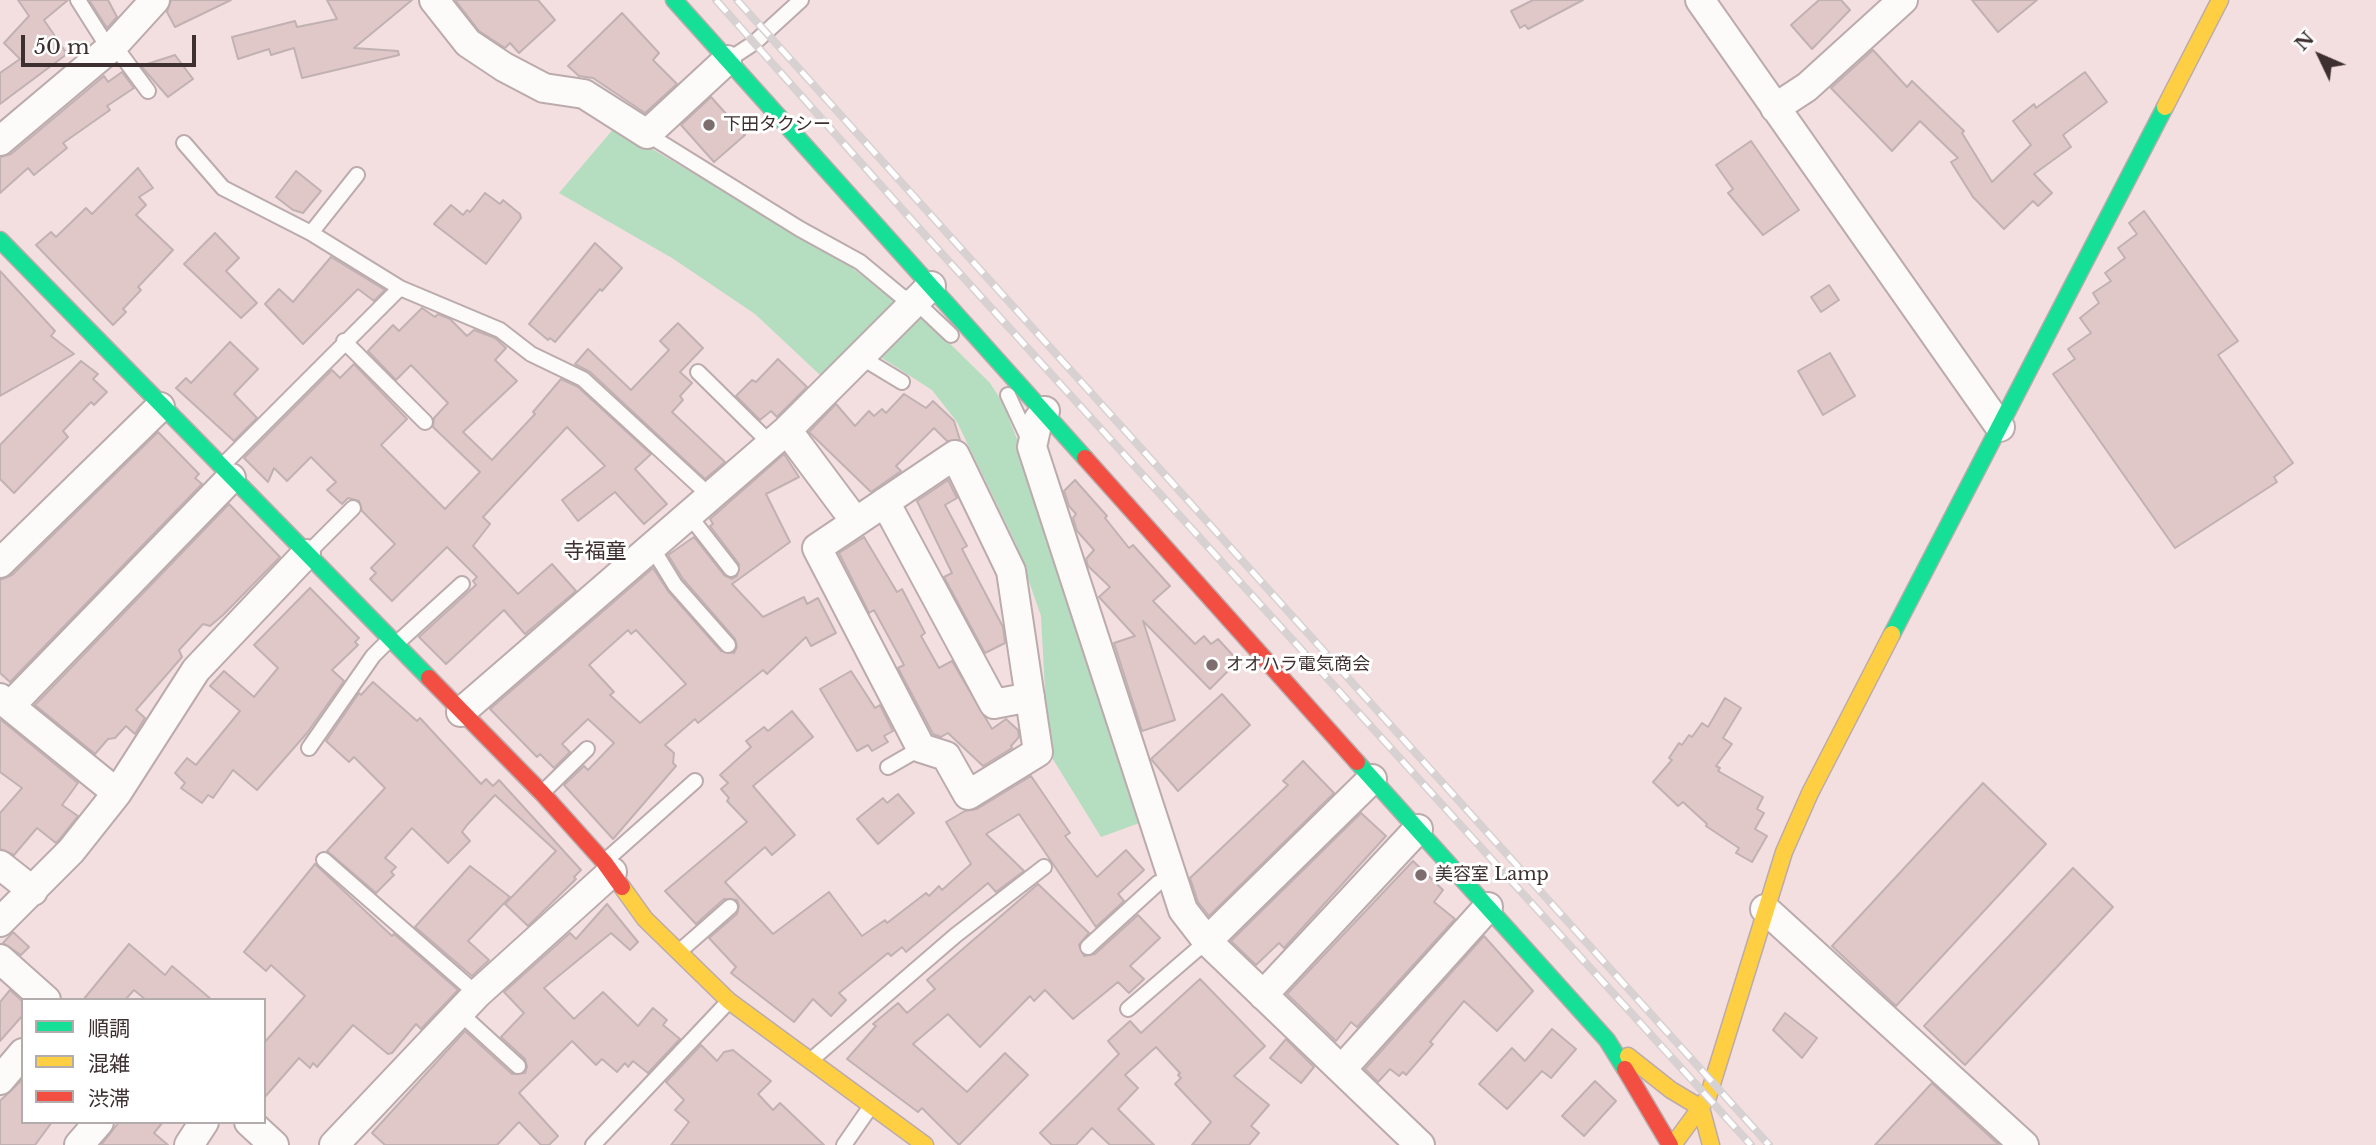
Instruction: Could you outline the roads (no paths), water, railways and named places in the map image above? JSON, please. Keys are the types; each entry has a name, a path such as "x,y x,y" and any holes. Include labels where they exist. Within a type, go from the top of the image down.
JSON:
{"street":[{"path":"0,141 111,47 155,0"},
{"path":"434,0 468,43 504,67 544,88 584,94 648,134 727,60"},
{"path":"674,0 923,294 1045,411 1606,1040 1671,1145 1708,1097 1784,852 1810,793 2220,0"},
{"path":"1700,0 2000,427"},
{"path":"1775,108 1807,86 1903,0"},
{"path":"1,243 542,793 608,867 645,919 729,1001 925,1145"},
{"path":"461,712 779,437 923,294"},
{"path":"0,563 160,407"},
{"path":"1045,411 1038,420 1032,447 1183,910 1208,941 1420,1145"},
{"path":"779,437 855,521"},
{"path":"955,455 1011,571 1038,752 968,795 946,756 921,748 817,548 855,521 955,455"},
{"path":"117,793 5,702 226,473"},
{"path":"885,502 995,704 1030,697"},
{"path":"0,922 71,851 117,793 197,670 306,554"},
{"path":"1208,941 1372,779"},
{"path":"1264,995 1418,829"},
{"path":"0,865 33,891"},
{"path":"334,1145 469,1003 608,867"},
{"path":"1342,1069 1488,907"},
{"path":"1765,909 2024,1145"},
{"path":"0,959 44,998"},
{"path":"1606,1040 1671,1090 1701,1108 1711,1145"},
{"path":"0,1080 21,1055"},
{"path":"79,1145 97,1124"},
{"path":"251,1124 274,1145"}],"lane":[{"path":"78,0 111,47 148,91"},
{"path":"727,60 754,43 800,0"},
{"path":"648,134 800,229 844,252 901,296 923,294 968,352 1011,398 1032,447"},
{"path":"184,143 223,188 310,233 400,288 500,330 531,354 583,379 709,495"},
{"path":"310,233 357,175"},
{"path":"226,473 344,341 400,288"},
{"path":"344,341 425,422"},
{"path":"859,356 902,382"},
{"path":"698,372 779,437"},
{"path":"306,554 353,508"},
{"path":"688,514 730,569"},
{"path":"652,546 675,585 727,645"},
{"path":"309,748 373,656 462,584"},
{"path":"888,768 921,748"},
{"path":"542,793 587,749"},
{"path":"608,867 695,781"},
{"path":"324,860 469,1003 518,1066"},
{"path":"810,1060 956,935 1044,867"},
{"path":"1088,947 1158,883 1173,879"},
{"path":"680,951 730,907"},
{"path":"1128,1009 1208,941"},
{"path":"593,1145 729,1001"},
{"path":"844,1145 871,1106"}],"railway":[{"path":"716,0 934,245 1751,1145"},
{"path":"737,0 1769,1145"}],"place":[{"name":"下田タクシー","path":"709,125"},
{"name":"オオハラ電気商会","path":"1212,665"},
{"name":"美容室 Lamp","path":"1421,875"}],"district":[{"name":"寺福童","path":"595,552"}]}
